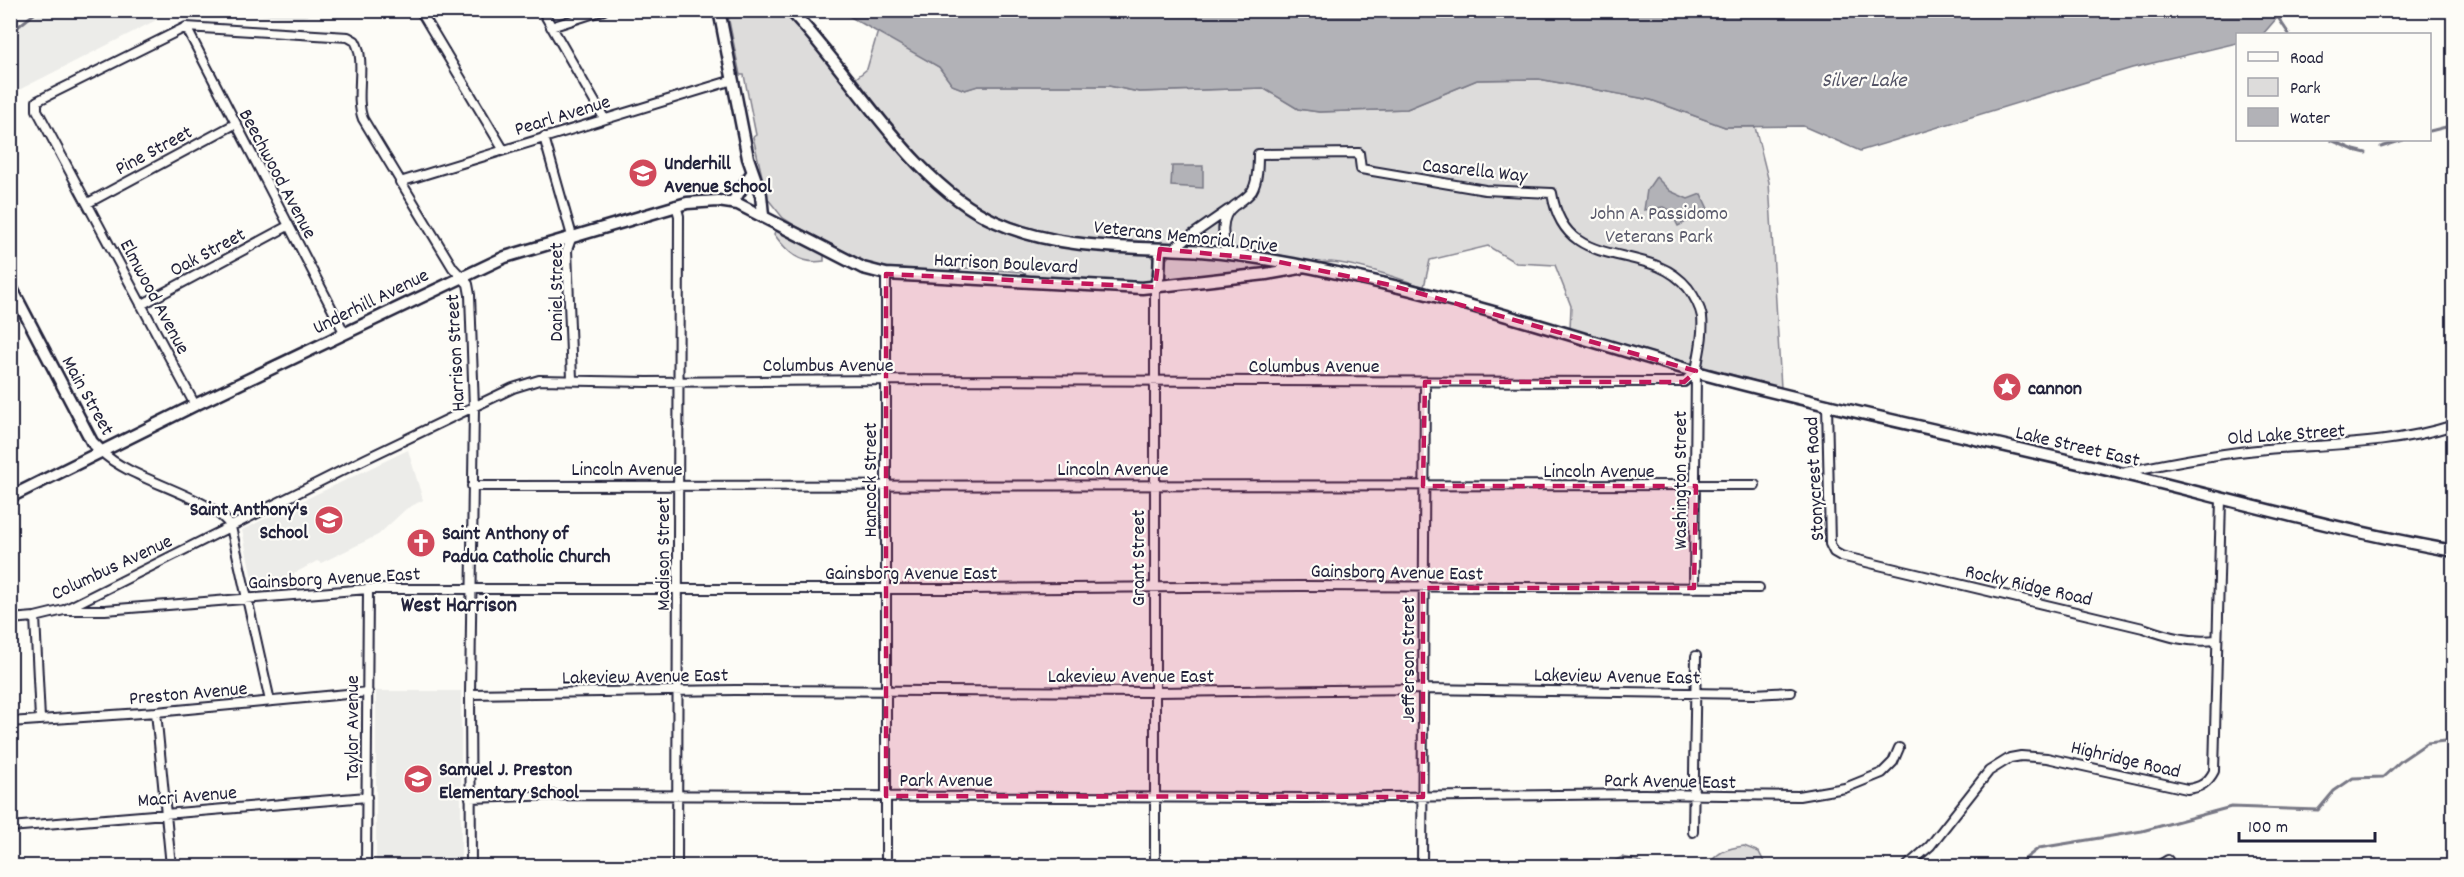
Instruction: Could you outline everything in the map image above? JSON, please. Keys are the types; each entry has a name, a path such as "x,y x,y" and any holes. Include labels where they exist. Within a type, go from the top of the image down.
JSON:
{"main road":[{"path":"719,10 752,173 761,195 763,216"},
{"name":"Veterans Memorial Drive","path":"790,10 927,173 960,203 997,223 1046,238 1265,259 1390,285 1695,371"},
{"path":"732,203 752,173"},
{"name":"Underhill Avenue","path":"10,497 344,332 505,256 676,205 701,200 732,203 763,216"},
{"name":"Harrison Boulevard","path":"763,216 863,268 886,274 1155,287 1266,274 1304,267"},
{"name":"Grant Street","path":"1155,287 1166,250"},
{"name":"Main Street","path":"10,285 92,442 102,452"},
{"name":"Lake Street East","path":"1695,371 2121,473 2355,532 2454,551"}],"street":[{"path":"420,10 503,149"},
{"path":"542,10 604,118"},
{"path":"551,27 604,10"},
{"name":"Beechwood Avenue","path":"186,27 344,332"},
{"name":"Harrison Street","path":"186,27 351,39 358,46 359,52 361,113 453,268 468,284 474,408 470,694 471,867"},
{"name":"Elmwood Avenue","path":"186,27 37,101 37,110 195,405"},
{"name":"Pearl Avenue","path":"400,182 733,80"},
{"name":"Pine Street","path":"88,203 235,124"},
{"name":"Daniel Street","path":"544,137 572,236 567,250 572,379"},
{"name":"Casarella Way","path":"1232,207 1244,200 1255,185 1258,154 1359,153 1362,169 1485,190 1552,193 1554,209 1562,225 1575,240 1591,249 1665,269 1680,278 1694,296 1702,315 1702,336 1695,371"},
{"name":"Madison Street","path":"676,205 679,216 677,867"},
{"path":"1166,250 1232,207"},
{"path":"1227,254 1223,230 1232,207"},
{"name":"Oak Street","path":"141,305 288,226"},
{"name":"Hancock Street","path":"886,274 886,867"},
{"name":"Grant Street","path":"1155,287 1155,867"},
{"name":"Columbus Avenue","path":"10,619 35,617 64,610 530,381 572,379 678,382 886,380 1684,382 1695,371"},
{"name":"Washington Street","path":"1694,588 1695,371"},
{"name":"Jefferson Street","path":"1422,867 1425,382"},
{"name":"Stonycrest Road","path":"1827,404 1830,544 1834,552"},
{"name":"Old Lake Street","path":"2121,473 2177,461 2238,452 2352,445 2409,438 2454,425"},
{"name":"Main Street","path":"102,452 113,463 219,514 231,527"},
{"name":"Lincoln Avenue","path":"472,486 1755,485"},
{"name":"Highridge Road","path":"1907,867 1930,846 1989,771 2010,758 2021,756 2047,758 2187,789 2197,788 2209,781 2214,771 2221,499"},
{"path":"231,527 270,701"},
{"name":"Rocky Ridge Road","path":"1834,552 1841,556 2143,628 2167,637 2194,642 2216,640"},
{"name":"Gainsborg Avenue East","path":"64,610 105,610 368,589 1155,589 1300,586 1759,588"},
{"name":"Taylor Avenue","path":"366,867 368,589"},
{"path":"35,617 40,719"},
{"path":"1693,832 1696,656"},
{"name":"Lakeview Avenue East","path":"470,694 679,691 1155,692 1424,689 1754,694 1791,692"},
{"name":"Preston Avenue","path":"10,722 156,712 368,692"},
{"path":"156,712 171,867"},
{"name":"Park Avenue East","path":"1423,796 1643,794 1799,796 1832,791 1882,773 1893,762 1899,748"},
{"name":"Park Avenue","path":"470,798 558,795 1306,798 1423,796"},
{"name":"Macri Avenue","path":"10,826 367,797"},
{"path":"2158,867 2168,860"}],"highlighted area":[{"path":"1160,249 1265,259 1390,285 1696,371 1684,382 1425,382 1423,486 1696,486 1694,588 1423,588 1423,797 886,796 886,274 1155,287"}],"shaded area":[{"path":"46,10 174,11 11,94 11,32"},
{"path":"223,11 319,11 300,19"},
{"name":"Saint Anthony's School","path":"408,450 423,500 406,509 378,535 321,563 317,561 284,579 283,585 254,588 242,530"},
{"name":"Samuel J. Preston Elementary School","path":"376,691 461,691 461,866 376,866"}],"green space":[{"path":"727,11 783,11 810,40 917,170 947,197 980,220 1017,236 1033,240 1149,254 1154,260 1151,279 1147,282 1030,276 1021,272 963,268 957,272 880,267 867,263 794,225 783,218 767,198 753,137 756,135 744,75 740,75"},
{"name":"John A. Passidomo Veterans Park","path":"878,31 939,67 952,85 965,90 977,86 1109,86 1139,92 1263,88 1298,109 1319,112 1407,109 1477,80 1539,79 1651,100 1725,127 1755,127 1769,182 1781,388 1570,330 1571,306 1555,265 1516,263 1488,246 1430,260 1424,287 1342,263 1306,261 1255,250 1108,241 1035,229 1001,218 970,202 938,177 908,145 856,78 867,69"},
{"path":"776,229 824,255 824,261 808,261 789,252 774,234"},
{"path":"1174,254 1236,260 1268,266 1167,279 1163,276 1165,262"},
{"path":"1744,846 1759,852 1766,866 1708,866 1715,857 1723,852"},
{"path":"1622,857 1636,860 1645,866 1604,866"}],"water":[{"name":"Silver Lake","path":"2034,10 2283,11 2264,33 2236,33 2236,43 2132,68 1860,151 1803,126 1725,127 1651,100 1539,79 1477,80 1407,109 1319,112 1298,109 1263,88 1139,92 1109,86 978,86 965,90 952,85 939,67 840,11 2008,11 2010,14"},
{"path":"1172,166 1203,166 1203,188 1171,186"},
{"path":"1656,177 1670,191 1688,199 1701,194 1709,211 1678,226 1670,210 1663,207 1644,210 1647,190"}],"waterway":[{"path":"10,33 39,10"},
{"path":"2277,16 2288,33"},
{"path":"2431,131 2454,125"},
{"path":"2333,141 2366,153"},
{"path":"2381,147 2400,141"},
{"path":"2016,866 2039,848 2142,831 2231,807 2318,810 2334,791 2353,778 2383,777 2402,760 2427,743 2454,740"}],"place":[{"name":"Underhill Avenue School","path":"643,173"},
{"name":"cannon","path":"2007,387"},
{"name":"Saint Anthony's School","path":"329,520"},
{"name":"Saint Anthony of Padua Catholic Church","path":"421,543"},
{"name":"Samuel J. Preston Elementary School","path":"418,779"}],"district":[{"name":"West Harrison","path":"459,603"}]}
